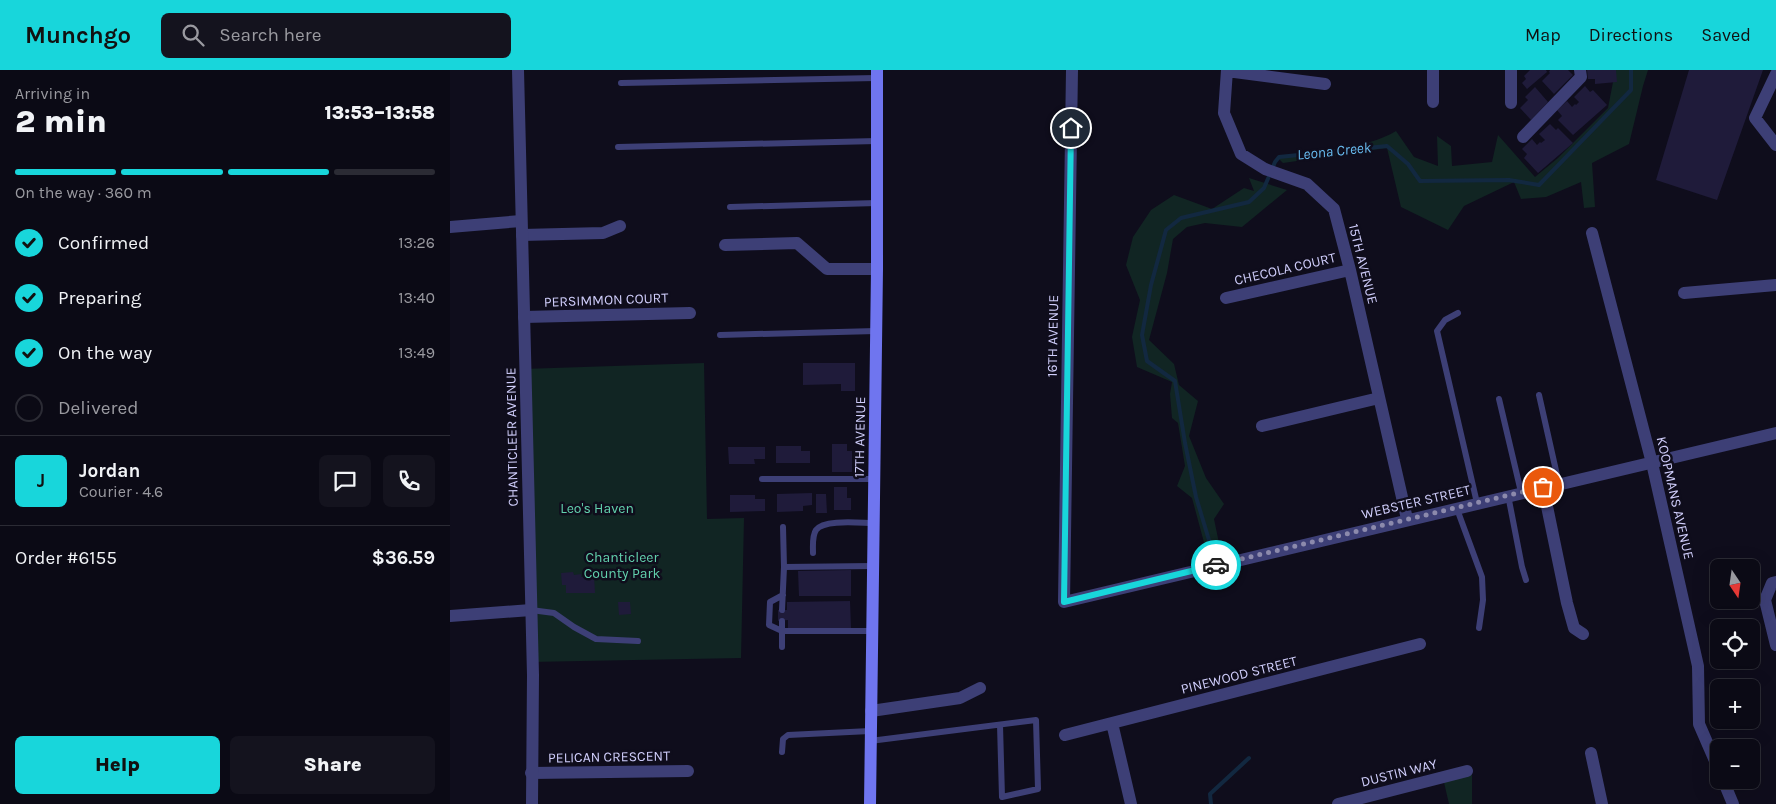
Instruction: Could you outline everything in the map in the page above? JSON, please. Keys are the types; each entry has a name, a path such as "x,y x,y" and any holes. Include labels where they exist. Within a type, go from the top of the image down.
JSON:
{"main road":[{"name":"17TH AVENUE","path":"870,804 877,268 876,74"}],"street":[{"name":"CHANTICLEER AVENUE","path":"518,70 531,610 532,804"},
{"name":"16TH AVENUE","path":"1064,602 1072,70"},
{"path":"1227,70 1325,84"},
{"name":"15TH AVENUE","path":"1227,70 1224,113 1240,154 1265,169 1307,184 1334,210 1350,270 1407,519"},
{"path":"1433,70 1433,102"},
{"path":"1511,70 1512,102"},
{"path":"1523,137 1581,77 1580,70"},
{"path":"1776,74 1773,90 1755,118 1776,144"},
{"path":"450,227 521,221"},
{"path":"522,235 603,233 620,226"},
{"name":"KOOPMANS AVENUE","path":"1592,233 1652,463 1698,666 1699,724 1710,749"},
{"path":"725,245 797,243 827,269 877,268"},
{"name":"CHECOLA COURT","path":"1226,298 1350,270"},
{"path":"1684,293 1776,285"},
{"name":"PERSIMMON COURT","path":"524,317 690,313"},
{"path":"1262,426 1379,398"},
{"name":"WEBSTER STREET","path":"1064,602 1508,495 1776,433"},
{"path":"1543,487 1567,603 1574,628 1583,634"},
{"path":"1776,582 1772,583 1765,600 1776,645"},
{"path":"450,616 531,610"},
{"name":"PINEWOOD STREET","path":"1065,735 1420,644"},
{"path":"871,711 960,698 980,688"},
{"path":"1112,723 1131,804"},
{"path":"1591,753 1602,804"},
{"name":"PELICAN CRESCENT","path":"531,773 688,771"},
{"name":"DUSTIN WAY","path":"1338,804 1386,798 1466,771"},
{"path":"1727,789 1733,804"}],"lane":[{"path":"621,83 876,74"},
{"path":"618,147 876,141"},
{"path":"730,207 877,203"},
{"path":"1458,313 1444,320 1437,331 1477,503"},
{"path":"720,335 876,332"},
{"path":"1539,395 1559,484"},
{"path":"1499,399 1521,492"},
{"path":"762,480 874,479"},
{"path":"1508,495 1526,580"},
{"path":"1456,508 1482,577 1483,600 1479,628"},
{"path":"813,553 814,534 818,528 826,523 873,523"},
{"path":"782,610 783,527"},
{"path":"784,567 873,566"},
{"path":"783,595 770,602 769,625 782,631 872,631"},
{"path":"531,610 554,613 596,639 638,641"},
{"path":"782,621 782,647"},
{"path":"782,752 783,739 788,734 870,736 1036,720 1038,789 1002,797 1000,724"}],"green space":[{"path":"1613,70 1648,70 1629,144 1592,163 1595,207 1584,208 1581,182 1546,197 1521,199 1514,182 1464,206 1448,230 1401,207 1387,148 1283,163 1277,157 1355,146 1384,137 1396,131 1414,157 1438,166 1437,136 1451,146 1452,166 1492,162 1498,135 1535,177 1558,158 1608,108 1613,82"},
{"path":"1249,178 1287,190 1242,227 1205,223 1187,227 1173,239 1167,273 1149,340 1174,364 1179,385 1198,401 1189,436 1206,478 1224,504 1214,519 1224,558 1209,561 1192,498 1177,486 1185,466 1178,423 1172,418 1170,394 1172,382 1137,367 1132,337 1140,300 1126,265 1133,237 1151,210 1174,195 1212,209 1244,188 1254,191"},
{"name":"Chanticleer County Park","path":"704,363 707,519 744,518 741,658 529,662 523,369"},
{"path":"1472,771 1472,804 1449,804 1443,778"}],"building":[{"path":"1530,70 1546,70 1547,72 1527,89 1522,83 1526,79 1524,76"},
{"path":"1550,70 1568,70 1573,75 1554,94 1542,81 1550,73"},
{"path":"1587,70 1616,70 1617,82 1595,84 1595,79 1588,79"},
{"path":"1689,70 1763,70 1717,200 1656,180"},
{"path":"1585,86 1590,92 1593,90 1607,105 1573,135 1558,120 1562,116 1557,110 1567,101 1572,107 1576,105 1579,102 1574,97"},
{"path":"1535,87 1548,102 1531,120 1520,108 1528,100 1525,97"},
{"path":"1550,124 1556,130 1558,128 1573,143 1538,173 1524,158 1527,154 1522,149 1532,139 1537,145 1545,140 1539,134"},
{"path":"803,363 855,363 855,391 841,391 841,384 803,385"},
{"path":"832,444 847,444 847,451 852,451 852,472 832,472"},
{"path":"776,446 801,446 801,451 810,451 810,463 776,463"},
{"path":"728,447 765,447 765,459 754,459 755,464 729,464"},
{"path":"834,487 847,487 847,498 851,498 851,510 834,510"},
{"path":"812,493 812,505 803,506 803,511 777,512 777,494"},
{"path":"816,494 826,494 827,513 816,513"},
{"path":"730,495 755,495 755,499 765,499 765,511 730,512"},
{"path":"851,570 851,596 799,596 798,571"},
{"path":"573,572 574,575 581,574 581,577 594,576 595,593 566,593 566,585 562,585 561,573"},
{"path":"850,601 851,628 788,629 788,620 778,621 778,610 787,610 787,602"},
{"path":"618,602 630,602 631,614 619,615"}],"waterway":[{"name":"Leona Creek","path":"1215,560 1196,497 1175,381 1147,361 1142,335 1151,285 1166,230 1181,218 1249,202 1264,188 1279,157 1387,146 1408,164 1420,181 1509,180 1539,185 1631,90 1631,70"},
{"path":"1211,804 1210,794 1249,758"}],"way so far":[{"path":"1216,565 1543,487"}],"route":[{"path":"1071,128 1064,602 1216,565"}],"park label":[{"name":"Leo's Haven","path":"597,508"}]}
